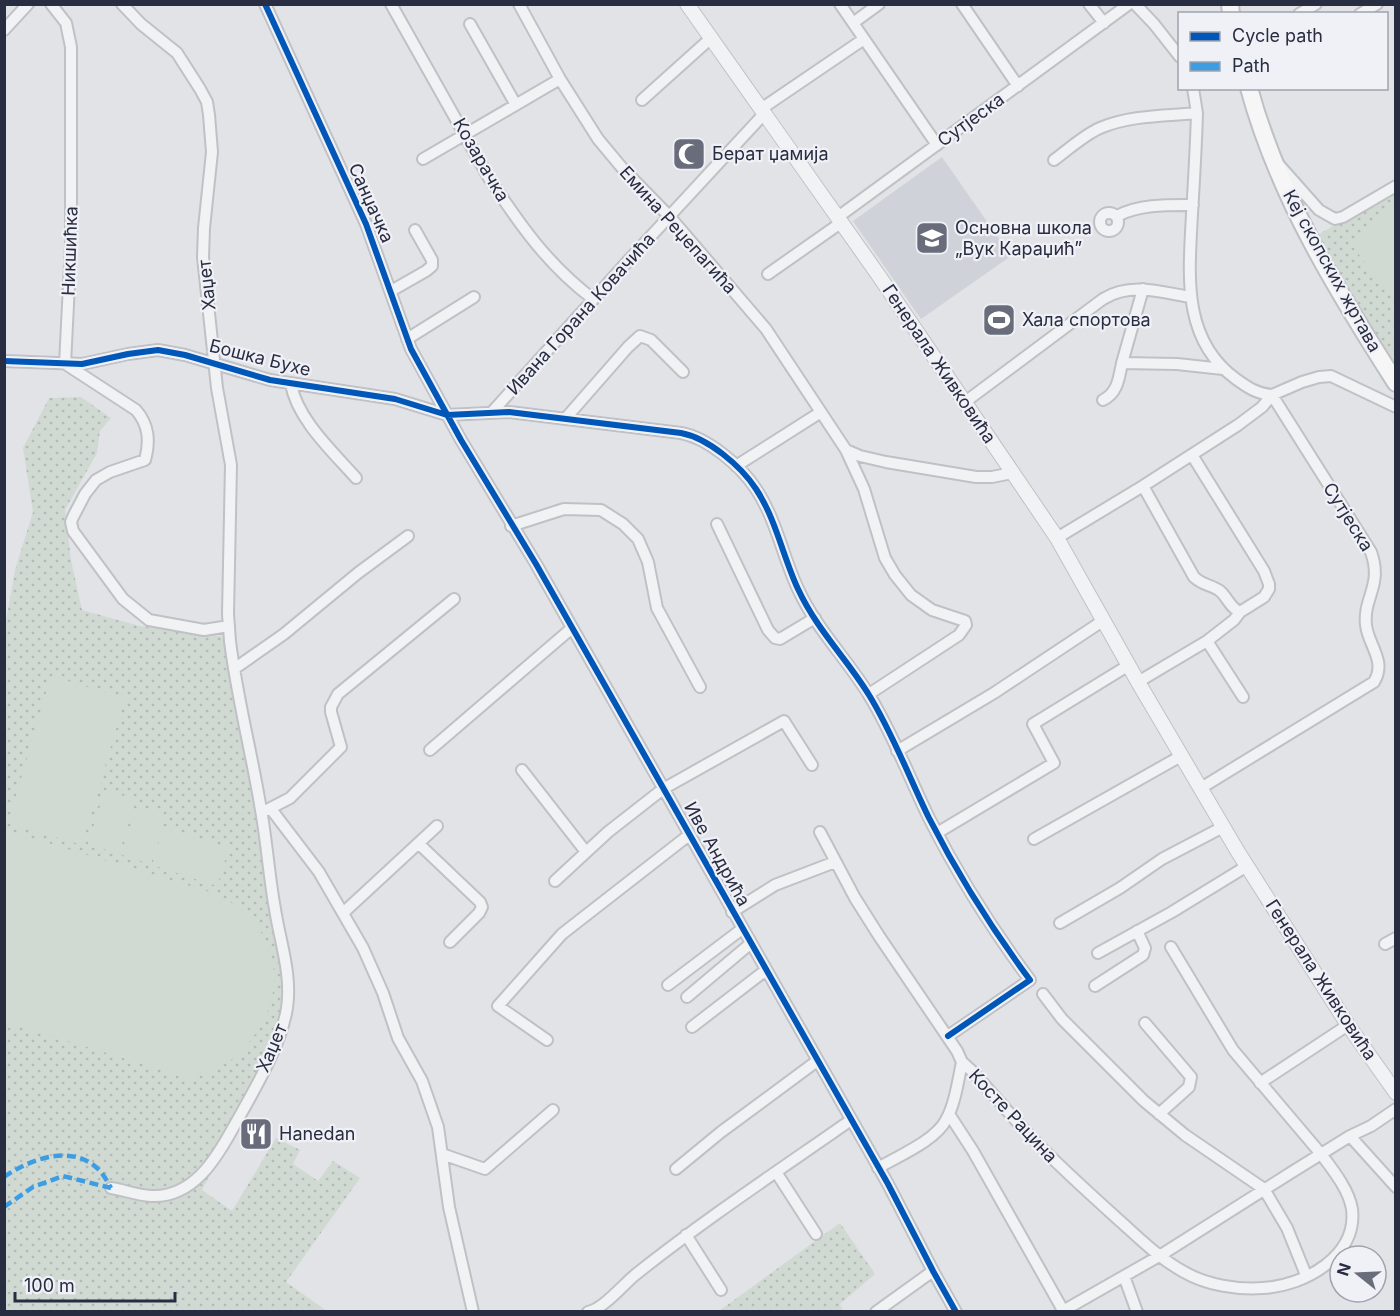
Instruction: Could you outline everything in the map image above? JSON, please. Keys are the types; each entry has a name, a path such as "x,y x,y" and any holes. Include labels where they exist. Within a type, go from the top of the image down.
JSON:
{"main road":[{"name":"Кеј скопских жртава","path":"1250,90 1272,157 1287,193 1310,238 1395,383"}],"street":[{"path":"4,30 28,4"},
{"name":"Никшићка","path":"51,4 66,24 71,47 71,245 65,363"},
{"name":"Хаџет","path":"111,1188 149,1196 162,1195 180,1190 201,1177 220,1152 240,1116 282,1029 289,983 275,910 266,810 234,669 229,626 231,465 217,388 203,268 204,228 212,152 207,102 177,53 141,24 122,4"},
{"name":"Санџачка","path":"265,4 361,213 407,339 447,414"},
{"name":"Козарачка","path":"391,4 489,178 530,238 564,276 594,299"},
{"name":"Емина Реџепагића","path":"519,4 560,79 604,147 670,217 766,329 821,412 846,450 864,489 885,558 895,575 911,595 932,610 965,621 966,625 959,635 869,694"},
{"name":"Генерала Живковића","path":"687,4 840,219 1057,538 1223,827 1348,1025 1395,1093"},
{"path":"840,4 937,145"},
{"path":"853,22 879,4"},
{"path":"962,4 1018,86"},
{"path":"1089,4 1104,23"},
{"name":"Сутјеска","path":"768,274 937,145 1129,4"},
{"path":"1134,4 1154,24 1178,56"},
{"path":"1302,12 1316,4"},
{"path":"1363,12 1377,4"},
{"path":"470,24 516,105"},
{"path":"642,100 711,38"},
{"path":"670,217 762,112 864,39"},
{"path":"423,159 560,79"},
{"path":"1193,90 1197,114 1189,274 1194,315 1201,334 1223,369 1254,391 1272,395"},
{"path":"1054,160 1102,127 1138,119 1197,114"},
{"name":"Кеј скопских жртава","path":"1272,157 1319,210 1335,219 1343,217 1395,186"},
{"path":"1117,216 1145,208 1193,205"},
{"name":"Ивана Горана Ковачића","path":"493,411 670,217"},
{"path":"391,291 426,272 432,266 432,260 415,230"},
{"path":"964,402 1110,295 1143,289 1190,297"},
{"path":"1103,400 1115,390 1143,289"},
{"path":"407,339 474,297"},
{"path":"565,419 628,346 640,336 651,340 683,372"},
{"name":"Бошка Бухе","path":"4,361 82,364 158,350 215,363 259,377 291,384 395,399 447,414 493,411 565,419 694,436 708,444 736,466 755,488 763,502 798,589 827,639 869,694 937,833 969,891 1030,980 948,1036"},
{"path":"65,363 126,402 141,415 147,428 149,442 144,460 110,472 96,480 85,494 73,517 71,522 73,531 123,599 149,620 204,630 229,626"},
{"path":"1122,363 1177,364 1223,369"},
{"path":"1057,538 1192,455 1253,414 1272,395 1312,379 1331,376 1395,407"},
{"name":"Бошка Бухе","path":"291,384 294,397 304,417 356,478"},
{"name":"Сутјеска","path":"1201,788 1374,682 1379,672 1378,659 1365,621 1375,582 1376,567 1371,552 1272,395"},
{"path":"736,466 821,412"},
{"name":"Иве Андрића","path":"447,414 536,564 818,1061 956,1311"},
{"path":"846,450 886,462 976,477 1012,473"},
{"path":"1138,682 1208,640 1229,625 1240,612 1264,597 1269,589 1264,571 1192,455"},
{"path":"1143,486 1194,577 1201,583 1218,590 1233,608 1240,612"},
{"path":"512,526 564,509 601,510 623,524 638,539 648,562 657,608 700,687"},
{"path":"717,524 748,591 772,635 780,639 815,618"},
{"path":"234,669 284,634 408,536"},
{"path":"266,810 282,803 296,792 341,747 331,712 331,707 338,694 454,599"},
{"path":"897,751 994,693 1104,620"},
{"path":"430,750 572,628"},
{"path":"1208,640 1243,697"},
{"path":"937,833 1054,763 1033,724 1129,665"},
{"name":"Иве Андрића","path":"555,881 608,832 663,789 784,721 812,765"},
{"path":"1034,839 1181,756"},
{"path":"522,770 586,852"},
{"name":"Хаџет","path":"266,810 305,852 343,913 370,962 398,1038 422,1082 438,1127 449,1207 473,1311"},
{"path":"343,913 437,826"},
{"path":"1060,923 1162,860 1223,827"},
{"name":"Косте Рацина","path":"820,832 879,936 948,1036 962,1062 1061,1167 1179,1269 1196,1278 1236,1287 1269,1287 1321,1269 1347,1244 1352,1230 1352,1207 1340,1181 1321,1154"},
{"name":"Иве Андрића","path":"547,1040 498,1006 562,934 689,835"},
{"path":"419,844 480,902 482,907 479,913 450,942"},
{"path":"732,912 775,885 835,862"},
{"path":"1098,953 1172,912 1247,866"},
{"path":"668,985 742,929"},
{"path":"1095,986 1143,955 1145,948 1137,931"},
{"path":"1385,944 1395,938"},
{"path":"687,997 750,944"},
{"path":"1171,947 1233,1050 1321,1154"},
{"path":"692,1027 766,970"},
{"path":"1043,994 1062,1019 1089,1047 1159,1114 1263,1189 1287,1228 1306,1275"},
{"path":"1145,1023 1191,1077 1190,1087 1159,1114"},
{"path":"1260,1083 1348,1025"},
{"path":"676,1169 720,1132 818,1061"},
{"path":"878,1168 932,1136 944,1124 949,1114 962,1062"},
{"path":"949,1114 973,1151 1063,1311 1196,1234 1263,1189 1350,1136 1371,1126 1395,1109"},
{"path":"442,1154 485,1169 553,1110"},
{"path":"588,1311 596,1310 620,1287 686,1235 851,1120"},
{"path":"1350,1136 1395,1187"},
{"path":"776,1172 816,1234"},
{"path":"686,1235 721,1290"},
{"path":"876,1311 933,1271"},
{"path":"1124,1276 1137,1311"}],"shaded area":[{"name":"Основна школа „Вук Караџић”","path":"942,157 1011,256 921,319 853,221"},
{"path":"1395,189 1395,370 1316,236"},
{"path":"1395,206 1395,301 1350,243"},
{"path":"81,397 111,418 100,431 97,453 65,510 71,560 82,610 140,626 222,636 234,669 287,1007 265,1067 202,1190 232,1211 276,1138 300,1150 293,1164 318,1181 333,1161 360,1178 286,1282 327,1311 5,1312 5,627 15,570 33,512 23,448 49,398"},
{"path":"51,676 125,698 82,845 8,823"},
{"path":"105,790 136,800 119,854 88,844"},
{"path":"138,806 166,815 150,864 122,855"},
{"path":"163,827 229,848 217,886 152,865"},
{"path":"8,831 210,892 232,903 250,918 263,936 271,956 274,977 272,999 264,1020 244,1048 224,1064 192,1077 192,1079 5,1022 4,843"},
{"path":"840,1223 875,1274 840,1304 843,1311 719,1311"}],"marked path":[{"path":"4,1177 38,1160 50,1157 75,1157 97,1168 111,1188"},
{"path":"4,1207 33,1187 63,1176 111,1188"}],"cycle path":[{"path":"265,4 366,224 411,349 461,440 536,564 888,1184 956,1312"},
{"path":"4,361 82,364 158,350 185,355 270,380 395,399 447,415 509,412 681,433 702,441 723,454 742,471 756,489 774,525 793,577 806,604 869,695 952,860 989,921 1030,980 948,1036"}],"place":[{"name":"Берат џамија","path":"689,154"},
{"name":"Основна школа „Вук Караџић”","path":"932,238"},
{"name":"Хала спортова","path":"999,320"},
{"name":"Hanedan","path":"256,1134"}]}
